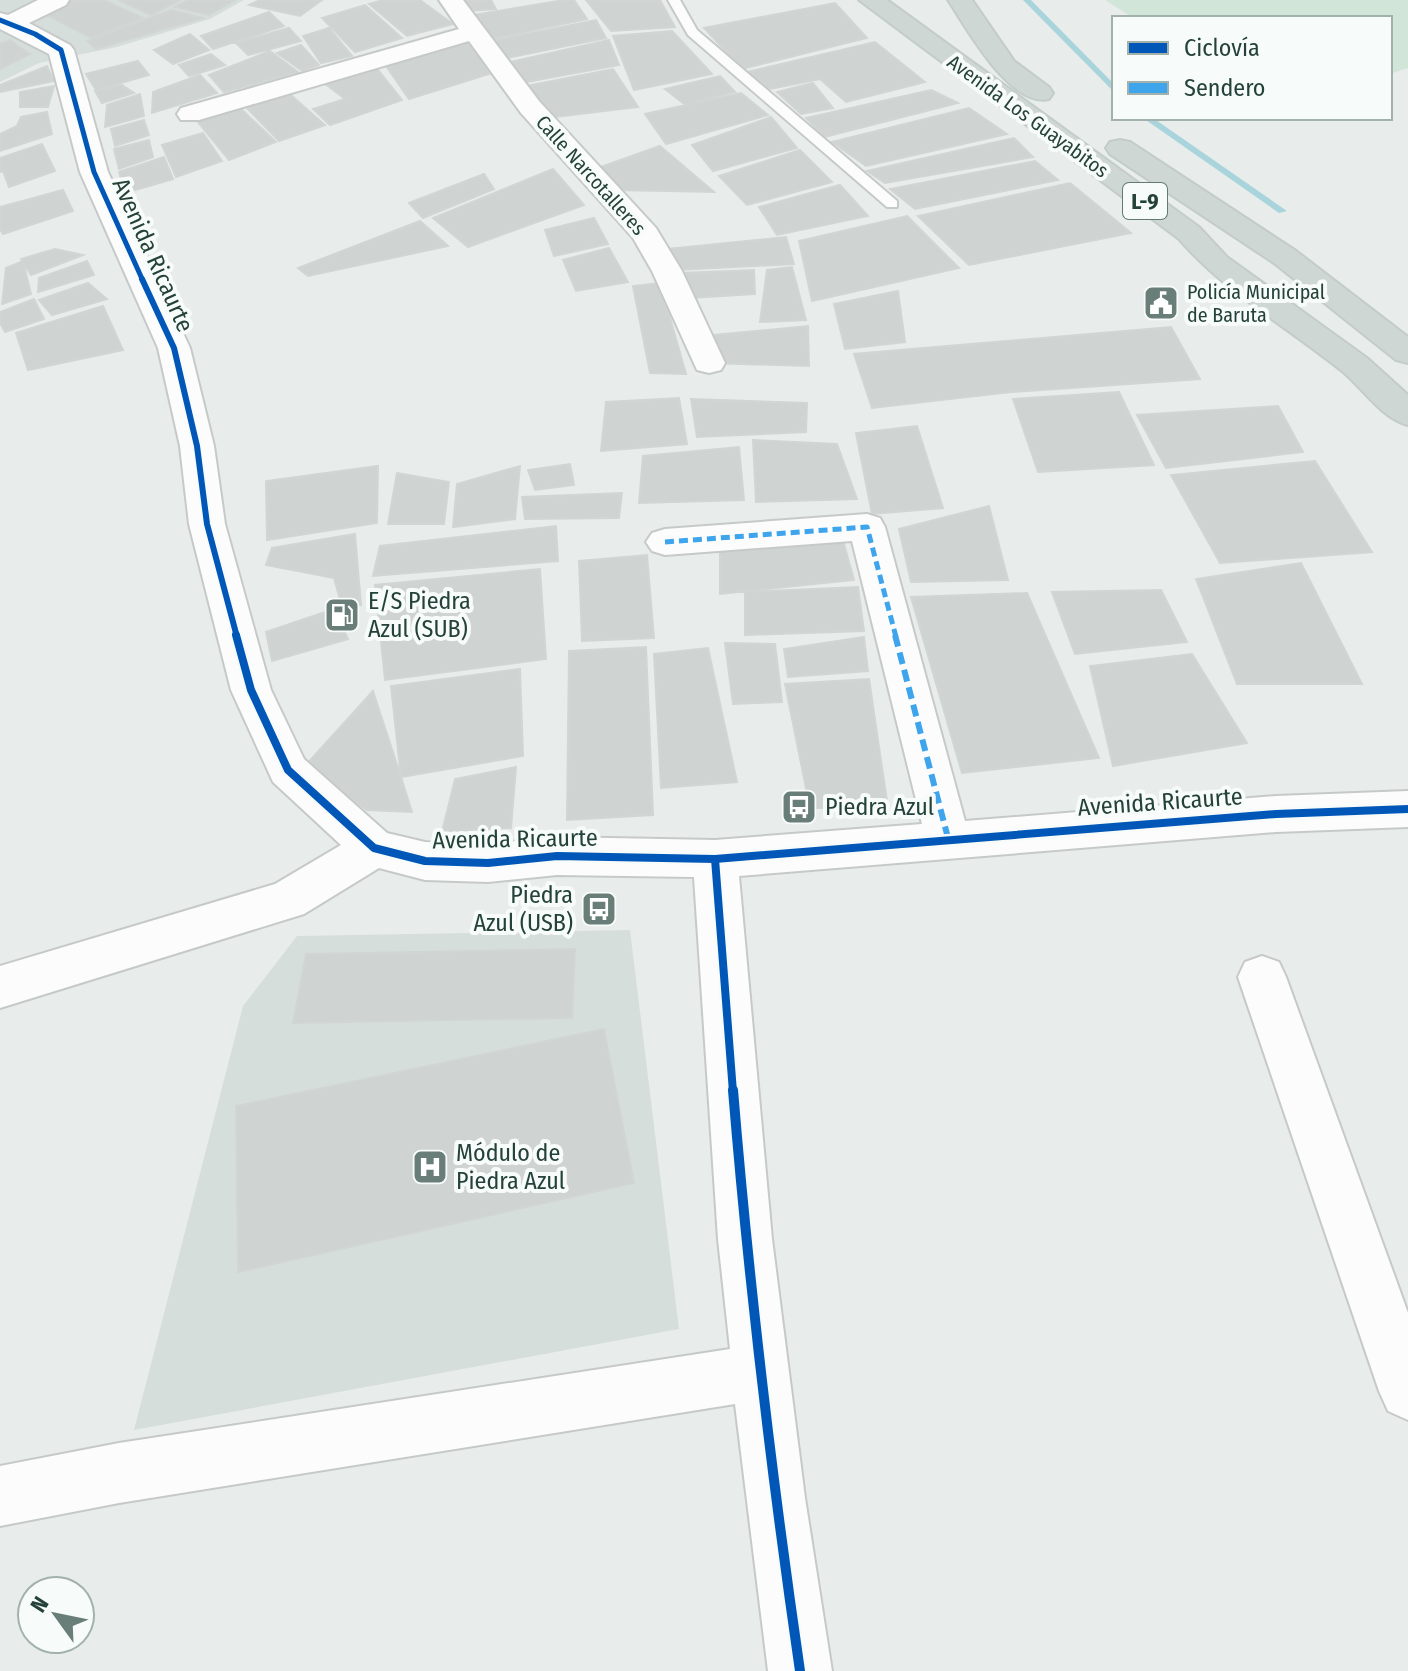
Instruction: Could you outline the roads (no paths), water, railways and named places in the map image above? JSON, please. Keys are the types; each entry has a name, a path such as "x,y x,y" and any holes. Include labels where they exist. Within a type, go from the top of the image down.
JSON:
{"main road":[{"path":"873,0 917,17 1005,66"},
{"name":"Avenida Los Guayabitos","path":"873,0 1189,233 1216,263 1355,365 1408,414"},
{"name":"Avenida Los Guayabitos","path":"960,0 1005,66 1059,106 1285,257 1408,353"}],"street":[{"path":"5,22 57,0"},
{"name":"Calle Narcotalleres","path":"451,0 530,107 645,234 667,271 709,363"},
{"name":"Avenida Ricaurte","path":"5,22 35,34 61,50 94,172 174,348 197,446 207,524 251,690 288,770 374,848 425,861 488,863 557,856 715,859 1276,814 1408,809"},
{"path":"190,114 475,32"},
{"path":"665,542 867,527 948,838"},
{"path":"0,987 288,900 374,848"},
{"path":"715,859 743,1224 800,1671"},
{"path":"1262,977 1408,1391"},
{"path":"0,1496 119,1473 732,1377 760,1366"}],"lane":[{"path":"674,0 692,32 724,62 892,204"}],"waterway":[{"path":"1027,0 1112,87"},
{"path":"1150,120 1282,211"}],"place":[{"name":"Policía Municipal de Baruta","path":"1161,303"},
{"name":"E/S Piedra Azul (SUB)","path":"342,615"},
{"name":"Piedra Azul","path":"799,807"},
{"name":"Piedra Azul (USB)","path":"599,909"},
{"name":"Módulo de Piedra Azul","path":"430,1167"}]}
